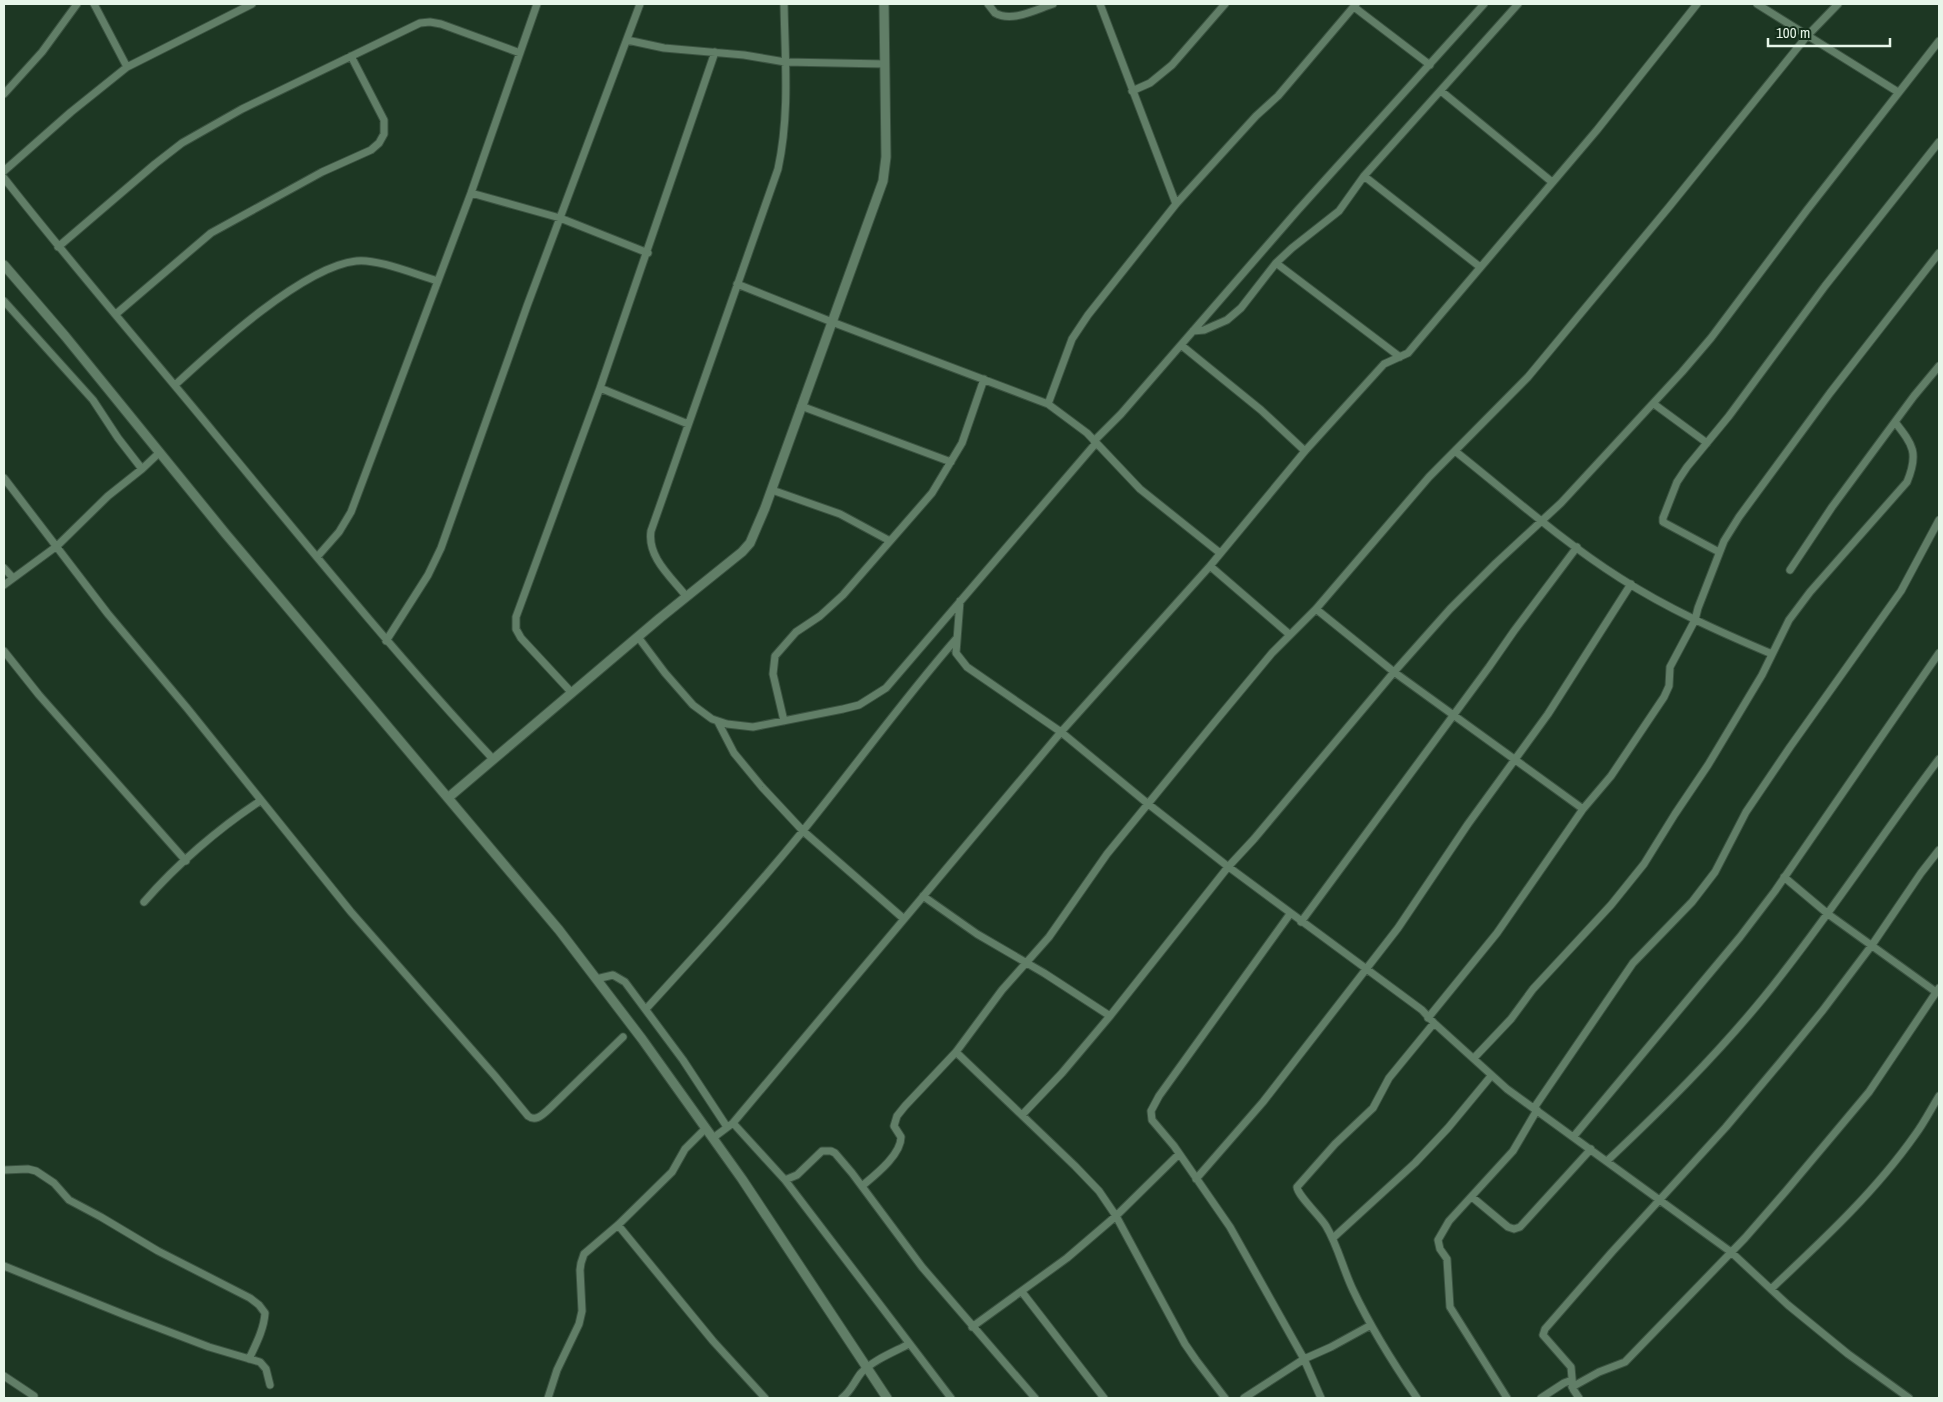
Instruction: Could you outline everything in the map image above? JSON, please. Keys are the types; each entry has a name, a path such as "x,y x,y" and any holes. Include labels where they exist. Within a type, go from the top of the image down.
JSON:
{"street":[{"path":"4,94 42,52 78,4"},
{"path":"94,4 127,67"},
{"path":"4,171 70,112 127,67 252,4"},
{"path":"316,557 339,532 350,512 471,193 537,4"},
{"path":"386,641 428,575 438,555 640,4"},
{"path":"686,596 657,559 650,543 651,531 778,168 785,129 786,62 784,4"},
{"path":"449,798 686,596 724,568 750,543 772,490 883,181 886,157 884,4"},
{"path":"988,4 995,14 1007,16 1023,14 1053,4"},
{"path":"1100,4 1176,204"},
{"path":"1132,91 1150,83 1172,65 1225,4"},
{"path":"638,637 665,673 693,705 718,722 753,727 859,705 874,697 886,688 1095,442 1298,210 1484,4"},
{"path":"1193,331 1214,327 1227,320 1241,308 1276,263 1339,211 1364,176 1518,4"},
{"path":"713,1138 730,1125 1061,732 1210,566 1305,451 1384,364 1408,353 1597,130 1697,4"},
{"path":"1757,4 1898,92"},
{"path":"862,1186 881,1169 900,1146 901,1137 894,1126 897,1116 919,1089 956,1052 1002,990 1049,937 1147,803 1289,634 1316,609 1429,477 1528,377 1669,208 1808,36 1838,4"},
{"path":"1048,404 1070,344 1079,328 1176,204 1256,116 1278,96 1355,5 1430,64"},
{"path":"58,247 182,143 242,109 420,23 441,24 520,53"},
{"path":"627,40 664,48 744,55 786,62 885,64"},
{"path":"1022,1115 1062,1073 1110,1016 1228,867 1254,839 1394,672 1463,596 1496,563 1542,522 1654,404 1711,338 1939,41"},
{"path":"572,693 521,638 515,625 516,617 648,253 715,52"},
{"path":"116,314 211,233 322,172 371,150 380,142 385,130 384,120 350,56"},
{"path":"1441,92 1552,182"},
{"path":"1719,552 1664,524 1662,520 1680,478 1687,466 1708,443 1825,286 1939,142"},
{"path":"1364,176 1480,267"},
{"path":"4,178 58,247 116,314 386,641 493,760"},
{"path":"471,193 560,218 648,253"},
{"path":"1418,1398 1393,1363 1371,1325 1352,1287 1333,1238 1318,1214 1299,1193 1299,1184 1335,1144 1373,1108 1389,1078 1497,933 1583,809 1611,776 1664,697 1669,686 1670,667 1695,620 1719,552 1734,525 1866,346 1939,253"},
{"path":"174,385 254,318 289,292 321,272 344,263 366,260 438,281"},
{"path":"1276,263 1400,357"},
{"path":"4,265 225,533 553,923 642,1039 706,1128 887,1398"},
{"path":"737,284 1048,404 1095,442 1140,489 1220,553"},
{"path":"4,301 93,400 118,438 142,469"},
{"path":"1181,344 1261,410 1305,451"},
{"path":"1790,570 1832,507 1927,379 1939,366"},
{"path":"784,721 773,674 775,656 796,632 820,616 843,595 932,493 962,443 984,379"},
{"path":"600,388 688,424"},
{"path":"1654,404 1708,443"},
{"path":"801,406 951,462"},
{"path":"1474,1058 1511,1019 1533,988 1611,906 1644,864 1708,766 1762,675 1790,620 1810,592 1907,482 1914,465 1913,447 1895,422"},
{"path":"1455,451 1542,522 1662,604 1772,654"},
{"path":"4,585 57,546 108,496 160,452"},
{"path":"4,478 108,614 187,708 351,912 530,1118 537,1118 549,1109 623,1037"},
{"path":"772,490 847,517 890,541"},
{"path":"1507,1398 1450,1308 1447,1259 1438,1243 1438,1237 1449,1221 1513,1151 1525,1133 1536,1109 1633,963 1692,902 1716,872 1746,812 1901,591 1939,520"},
{"path":"1301,922 1577,547"},
{"path":"1210,566 1289,634"},
{"path":"4,568 12,578"},
{"path":"1196,1179 1263,1102 1367,969 1548,714 1631,584"},
{"path":"960,601 956,653 958,659 967,667 1061,732 1228,867 1422,1010 1431,1021 1474,1058 1491,1076 1731,1252 1771,1289 1848,1354 1909,1398"},
{"path":"1316,609 1394,672 1583,809"},
{"path":"646,1009 727,921 803,831 903,701 956,639"},
{"path":"4,650 39,695 186,861"},
{"path":"1574,1136 1740,937 1784,877 1939,653"},
{"path":"718,722 734,753 762,787 803,831 904,919"},
{"path":"1608,1161 1714,1057 1765,996 1828,914 1896,815 1939,759"},
{"path":"144,902 211,837 236,816 260,801"},
{"path":"1579,1398 1572,1383 1571,1367 1543,1333 1547,1325 1726,1127 1823,1010 1872,945 1939,850"},
{"path":"1541,1398 1564,1383 1572,1383 1625,1362 1731,1252 1786,1191 1869,1092 1938,990 1828,914 1784,877"},
{"path":"923,896 977,934 1110,1016"},
{"path":"1290,914 1251,966 1152,1108 1152,1120 1179,1154 1230,1227 1304,1359 1321,1398"},
{"path":"596,979 613,975 621,978 646,1009 730,1125 785,1180 950,1398"},
{"path":"956,1052 1092,1183 1116,1216 1185,1344 1225,1398"},
{"path":"1333,1238 1415,1163 1448,1128 1491,1076"},
{"path":"1771,1289 1812,1250 1882,1177 1916,1135 1939,1096"},
{"path":"548,1398 557,1370 579,1324 582,1311 580,1270 582,1257 672,1172 685,1150 706,1128"},
{"path":"1472,1197 1508,1227 1514,1229 1520,1227 1591,1149"},
{"path":"785,1180 797,1175 817,1154 826,1150 831,1151 840,1158 922,1267 1035,1398"},
{"path":"972,1327 1067,1258 1116,1216 1179,1154"},
{"path":"4,1170 28,1169 36,1171 54,1183 69,1200 158,1251 250,1298 264,1310 265,1318 249,1359"},
{"path":"618,1225 713,1341 765,1398"},
{"path":"4,1266 125,1316 209,1347 260,1362 266,1369 270,1385"},
{"path":"1022,1292 1104,1398"},
{"path":"1244,1398 1304,1359 1331,1347 1371,1325"},
{"path":"842,1398 850,1392 867,1368 909,1344"},
{"path":"4,1376 34,1396"}]}
